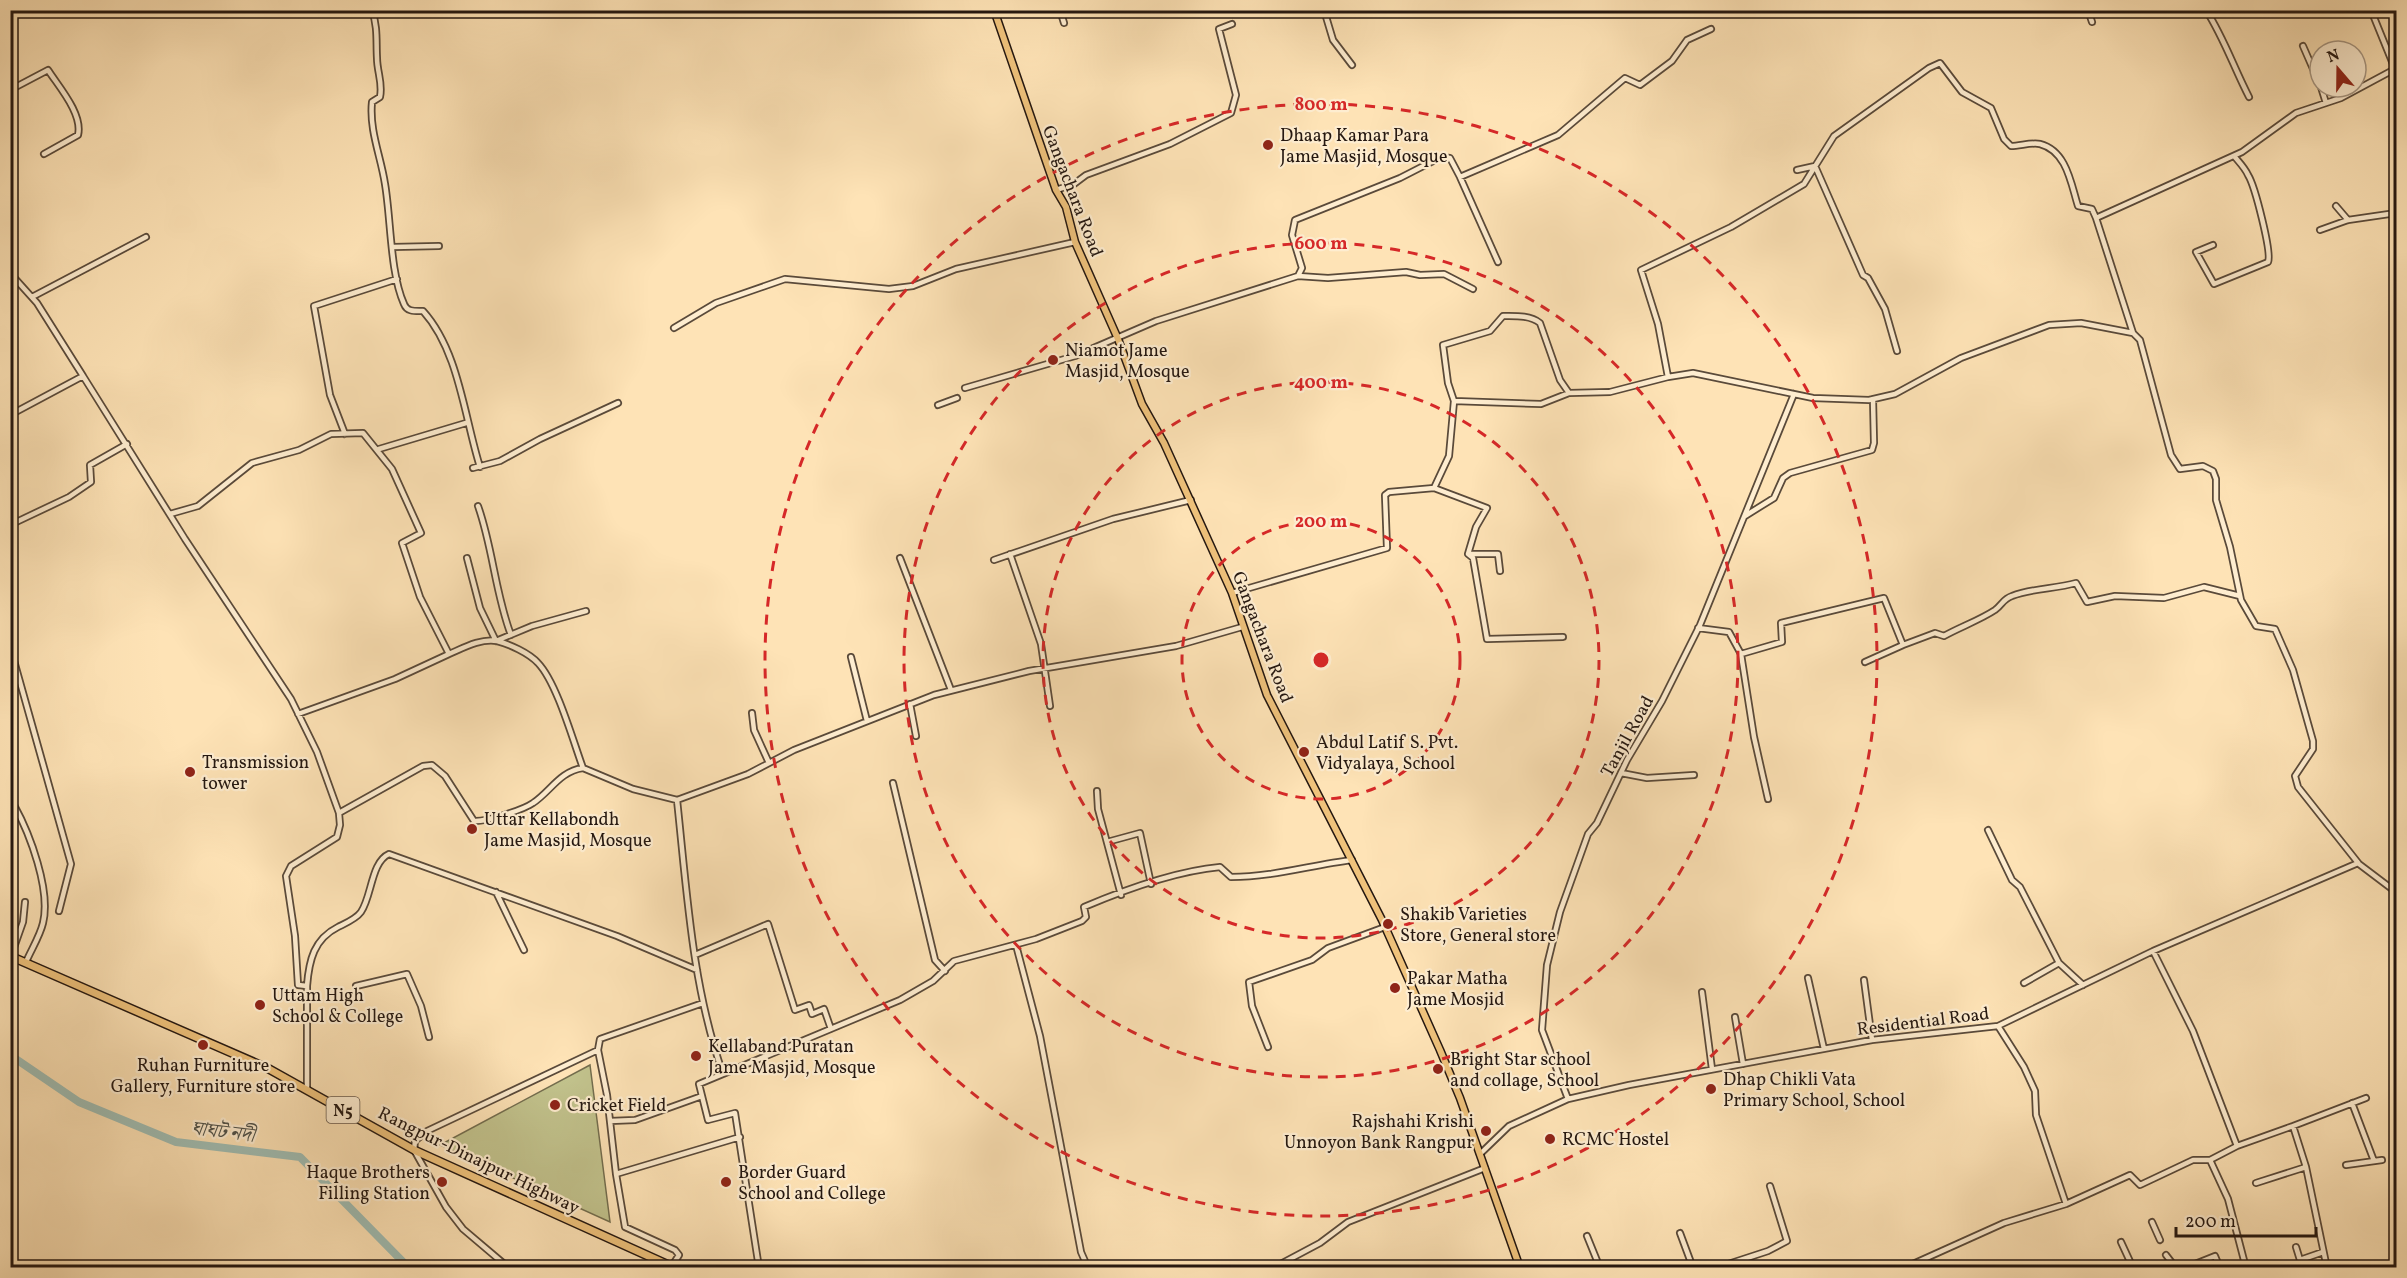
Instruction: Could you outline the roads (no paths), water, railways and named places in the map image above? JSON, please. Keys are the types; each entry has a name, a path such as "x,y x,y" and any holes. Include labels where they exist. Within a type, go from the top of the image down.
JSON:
{"highway":[{"name":"Rangpur-Dinajpur Highway","path":"11,956 269,1069 414,1150 674,1267"}],"main road":[{"name":"Gangachara Road","path":"994,10 1056,190 1066,207 1075,242 1118,339 1142,404 1191,500 1232,593 1267,695 1385,927 1444,1060 1521,1268"}],"street":[{"path":"372,10 378,39 377,59 382,87 380,97 372,102 370,117 385,182 397,279 404,306 410,311 423,311 439,333 452,358 466,423 480,466"},
{"path":"1060,10 1064,22"},
{"path":"1324,10 1333,40 1352,65"},
{"path":"2088,10 2092,22"},
{"path":"2206,10 2224,40 2226,51 2249,97"},
{"path":"2096,218 2234,156 2296,113 2341,98 2396,70 2371,10"},
{"path":"1056,190 1074,184 1086,175 1170,144 1231,113 1236,95 1219,29 1232,24"},
{"path":"1460,177 1558,135 1614,85 1625,78 1640,85 1672,61 1680,46 1687,40 1711,29"},
{"path":"2303,46 2308,58"},
{"path":"1668,377 1658,324 1641,270 1731,226 1804,184 1834,136 1940,63 1962,93 1991,108 2004,139 2012,146 2039,144 2057,153 2064,163 2078,206 2091,208 2133,333 2140,340 2176,466 2186,470 2203,466 2210,468 2216,478 2216,500 2230,547 2240,596 2256,626 2275,629 2293,670 2311,729 2313,749 2295,776 2298,787 2358,863 2397,892"},
{"path":"10,90 48,70 75,115 79,125 78,135 44,154"},
{"path":"2325,99 2326,103"},
{"path":"2213,245 2196,252 2214,284 2268,262 2271,256 2262,226 2261,212 2249,176 2234,156"},
{"path":"1298,276 1302,268 1292,235 1295,220 1400,178 1441,157 1450,158 1498,262"},
{"path":"1797,170 1815,166"},
{"path":"1815,166 1863,275 1868,278 1885,309 1897,351"},
{"path":"2337,206 2348,220"},
{"path":"2320,230 2348,220 2397,213"},
{"path":"32,297 146,237"},
{"path":"674,328 716,303 785,279 889,289 913,286 956,269 1075,242"},
{"path":"393,247 439,246"},
{"path":"965,388 1076,356 1156,321 1298,276 1328,278 1406,272 1420,275 1443,274 1473,289"},
{"path":"10,273 32,297 127,444 298,714 317,752 339,813 340,825 337,837 291,866 286,876 295,936 298,985 307,986"},
{"path":"345,434 330,395 314,306 397,279"},
{"path":"1434,488 1449,456 1454,401 1448,383 1443,345 1490,331 1503,316 1535,319 1540,323 1560,380 1569,393"},
{"path":"1454,401 1541,404 1569,393 1610,392 1668,377 1694,373 1794,394 1839,399 1873,399 1895,394 1961,358 2049,325 2081,323 2133,333"},
{"path":"10,415 83,376"},
{"name":"Tanjil Road","path":"1568,1099 1542,1030 1547,965 1560,912 1588,834 1597,823 1621,772 1662,701 1698,628 1794,394"},
{"path":"938,405 957,398"},
{"path":"1744,517 1773,498 1784,478 1790,473 1872,450 1874,443 1873,399"},
{"path":"473,468 500,461 540,439 618,404"},
{"path":"379,449 466,423"},
{"path":"170,514 198,506 252,463 299,450 331,434 363,433 379,449 392,469 421,533 402,543 420,597 449,654"},
{"path":"10,525 69,497 91,482 90,465 127,444"},
{"path":"1232,593 1384,551 1388,544 1385,495 1389,492 1434,488 1487,508 1476,527 1468,554"},
{"path":"993,560 1113,519 1191,500"},
{"path":"478,506 484,524 499,604 511,635"},
{"path":"1010,554 1036,625 1050,705"},
{"path":"1468,554 1498,554 1500,571"},
{"path":"1468,554 1473,558 1487,639 1563,637"},
{"path":"467,558 480,608 496,641 586,611"},
{"path":"900,558 951,690"},
{"path":"1865,662 1935,633 1944,636 1996,609 2002,600 2033,589 2052,589 2076,583 2087,602 2115,596 2164,598 2204,586 2240,596"},
{"path":"1741,654 1782,642 1781,623 1884,597 1903,645"},
{"path":"339,813 423,766 432,765 445,776 474,821 532,804 556,781 574,770 583,768 633,789 677,800 748,774 794,750 951,690 1045,669 1176,646 1242,627"},
{"path":"1698,628 1729,632 1741,654 1754,737 1768,799"},
{"path":"298,714 395,679 472,644 496,641 521,651 538,663 553,689 583,768"},
{"path":"10,658 13,657 70,864 60,911"},
{"path":"851,657 867,721"},
{"path":"910,704 916,736"},
{"path":"752,713 754,730 769,763"},
{"path":"1621,772 1647,778 1694,775"},
{"path":"893,783 935,960 945,971"},
{"path":"1097,791 1098,810 1121,895"},
{"path":"677,800 697,970 708,1031 723,1074"},
{"path":"14,805 33,845 44,898 43,923 26,962"},
{"path":"1988,830 2012,880 2020,887 2059,963 2083,985"},
{"path":"1107,842 1140,833 1151,884"},
{"path":"307,1090 309,963 318,942 327,932 359,915 368,901 378,866 383,857 389,854 617,936 697,970"},
{"path":"759,1268 735,1113 708,1120 699,1084 840,1024 848,1024 859,1018 858,1016 918,991 945,971 954,961 1016,945 1083,921 1086,917 1084,907 1151,884 1194,870 1220,867 1231,878 1263,877 1307,866 1352,860"},
{"name":"Residential Road","path":"1480,1154 1509,1126 1568,1099 1872,1040 1998,1026 2153,951 2358,863"},
{"path":"496,892 524,950"},
{"path":"11,956 23,922 25,902"},
{"path":"695,955 768,924 795,1010 809,1005 812,1014 824,1009 831,1029"},
{"path":"1268,1047 1252,1006 1249,982 1312,960 1328,948 1385,927"},
{"path":"1016,945 1040,1035 1081,1252 1088,1268"},
{"path":"2153,951 2193,1031 2237,1146"},
{"path":"2024,983 2059,963"},
{"path":"356,986 407,974 421,1006 429,1037"},
{"path":"1808,978 1824,1049"},
{"path":"1864,980 1872,1040"},
{"path":"1702,992 1712,1070"},
{"path":"674,1267 679,1255 675,1250 625,1227 598,1050 600,1039 611,1034 703,1003"},
{"path":"1735,1017 1743,1064"},
{"path":"1998,1026 2024,1068 2035,1091 2036,1115 2066,1204"},
{"path":"509,1268 463,1229 446,1207 414,1150 415,1141 427,1131 598,1050"},
{"path":"610,1121 635,1120 702,1096"},
{"path":"1904,1268 2004,1223 2066,1204 2130,1175 2140,1185 2193,1160 2210,1160 2237,1146 2366,1098"},
{"path":"2352,1104 2374,1161"},
{"path":"2293,1126 2306,1167 2327,1268"},
{"path":"616,1174 740,1137"},
{"path":"2210,1160 2228,1199 2235,1232 2241,1240 2246,1268"},
{"path":"2346,1165 2382,1160"},
{"path":"2256,1184 2306,1167"},
{"path":"1273,1268 1320,1243 1348,1222 1485,1168"},
{"path":"1716,1268 1768,1251 1787,1241 1770,1186"},
{"path":"2152,1222 2160,1240"},
{"path":"1680,1233 1693,1268"},
{"path":"1587,1236 1600,1268"},
{"path":"2121,1242 2133,1268"},
{"path":"2296,1247 2300,1260 2323,1252"},
{"path":"2166,1254 2176,1268"},
{"path":"2185,1268 2215,1256 2220,1268"}],"waterway":[{"name":"ঘাঘট নদী","path":"10,1055 79,1102 176,1142 300,1157 409,1268"}],"place":[{"name":"Dhaap Kamar Para Jame Masjid, Mosque","path":"1268,145"},
{"name":"Niamot Jame Masjid, Mosque","path":"1053,360"},
{"name":"Abdul Latif S. Pvt. Vidyalaya, School","path":"1304,752"},
{"name":"Transmission tower","path":"190,772"},
{"name":"Uttar Kellabondh Jame Masjid, Mosque","path":"472,829"},
{"name":"Shakib Varieties Store, General store","path":"1388,924"},
{"name":"Pakar Matha Jame Mosjid","path":"1395,988"},
{"name":"Uttam High School & College","path":"260,1005"},
{"name":"Ruhan Furniture Gallery, Furniture store","path":"203,1045"},
{"name":"Kellaband Puratan Jame Masjid, Mosque","path":"696,1056"},
{"name":"Bright Star school and collage, School","path":"1438,1069"},
{"name":"Dhap Chikli Vata Primary School, School","path":"1711,1089"},
{"name":"Cricket Field","path":"555,1105"},
{"name":"Rajshahi Krishi Unnoyon Bank Rangpur","path":"1486,1131"},
{"name":"RCMC Hostel","path":"1550,1139"},
{"name":"Haque Brothers Filling Station","path":"442,1182"},
{"name":"Border Guard School and College","path":"726,1182"}]}
